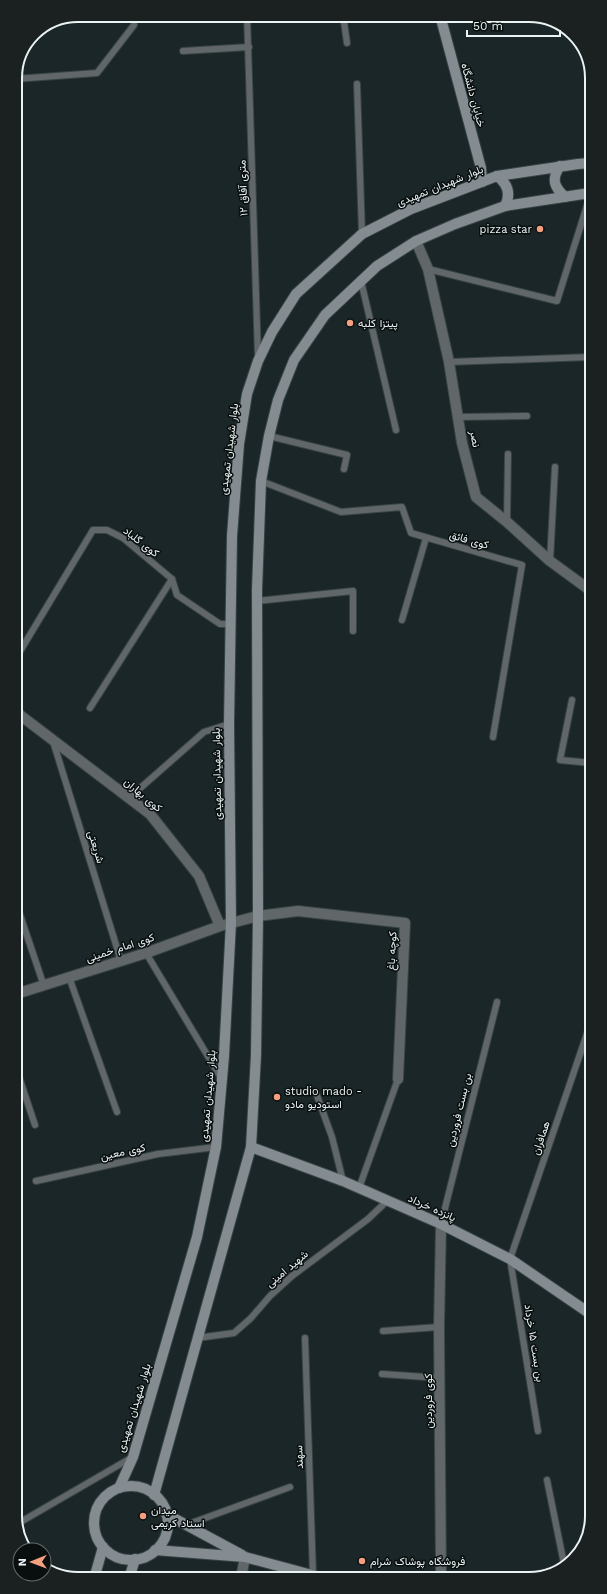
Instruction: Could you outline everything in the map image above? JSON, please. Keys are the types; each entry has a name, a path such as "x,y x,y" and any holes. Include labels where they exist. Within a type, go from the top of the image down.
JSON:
{"main road":[{"name":"خیابان دانشگاه","path":"442,22 481,168 482,182"},
{"name":"بلوار شهیدان تمهیدی","path":"119,1488 133,1458 197,1238 216,1147 222,1079 231,923 229,724 232,536 239,444 248,394 258,361 272,332 296,294 362,234 411,209 497,176 585,164"},
{"path":"560,166 555,174 555,183 558,190 566,196"},
{"path":"497,176 506,184 508,189 505,206"},
{"path":"154,1495 251,1147 256,1055 258,916 257,601 261,481 269,436 278,400 294,360 325,315 377,266 416,241 455,224 505,206 566,196 585,195"},
{"name":"پانزده خرداد","path":"251,1147 343,1181 441,1224 510,1259 585,1311"},
{"path":"128,1486 138,1486 154,1495 162,1504 166,1514 167,1526 164,1536 155,1550 135,1559 121,1558 108,1552 97,1537 94,1525 95,1513 100,1502 108,1494 119,1488 128,1486"},
{"path":"166,1514 245,1556"},
{"path":"96,1572 103,1547"},
{"path":"155,1550 245,1556 303,1572"},
{"path":"131,1572 135,1559"}],"street":[{"name":"نصر","path":"416,241 428,269 449,362 462,443 476,497 507,522 550,561 585,587"},
{"name":"کوی بهاران","path":"22,716 150,814 198,876 220,926"},
{"name":"کوچه باغ","path":"258,916 298,910 405,923 398,1079"},
{"name":"کوی امام خمینی","path":"22,992 121,961 220,926 258,916"},
{"name":"کوی فروردین","path":"441,1224 439,1327 441,1572"},
{"path":"242,1572 245,1556"}],"lane":[{"name":"۱۲ متری آفاق","path":"247,22 258,361"},
{"path":"345,22 347,43"},
{"path":"22,78 97,73 134,25"},
{"path":"183,50 249,47"},
{"path":"357,84 362,234"},
{"path":"428,269 557,301 585,211"},
{"path":"361,281 396,430"},
{"path":"449,362 585,357"},
{"path":"459,417 527,416"},
{"path":"269,436 347,456 344,469"},
{"path":"507,522 508,454"},
{"path":"550,561 555,467"},
{"name":"کوی فائق","path":"261,481 341,512 402,507 411,533 522,565 493,737"},
{"name":"کوی گلباد","path":"22,648 93,530 107,530 123,538 172,579 177,594 220,624 231,624"},
{"path":"402,620 426,538"},
{"path":"90,708 172,579"},
{"path":"257,601 353,591 352,631"},
{"path":"572,700 560,760 585,763"},
{"path":"128,798 204,732 229,724"},
{"name":"شریعتی","path":"52,738 121,961"},
{"path":"22,921 44,986"},
{"path":"146,952 222,1079"},
{"path":"69,977 117,1112"},
{"name":"بن بست فروردین","path":"441,1224 497,1002"},
{"name":"همافران","path":"510,1259 585,1040"},
{"path":"359,1188 398,1079"},
{"path":"22,1086 35,1125"},
{"path":"316,1093 332,1137 343,1181"},
{"name":"کوی معین","path":"36,1181 158,1154 216,1147"},
{"name":"شهید امینی","path":"197,1338 234,1333 251,1318 270,1296 292,1276 368,1219 386,1201"},
{"name":"بن بست ۱۵ خرداد","path":"510,1259 538,1431"},
{"path":"383,1331 439,1327"},
{"name":"سهند","path":"305,1338 318,1572"},
{"path":"382,1374 440,1378"},
{"path":"22,1521 133,1458"},
{"path":"547,1480 563,1560"},
{"path":"185,1525 290,1487"}],"place":[{"name":"pizza star","path":"540,229"},
{"name":"پیتزا کلبه","path":"350,323"},
{"name":"studio mado - استودیو مادو","path":"277,1097"},
{"name":"میدان استاد کریمی","path":"143,1516"},
{"name":"فروشگاه پوشاک شرام","path":"362,1561"}]}
